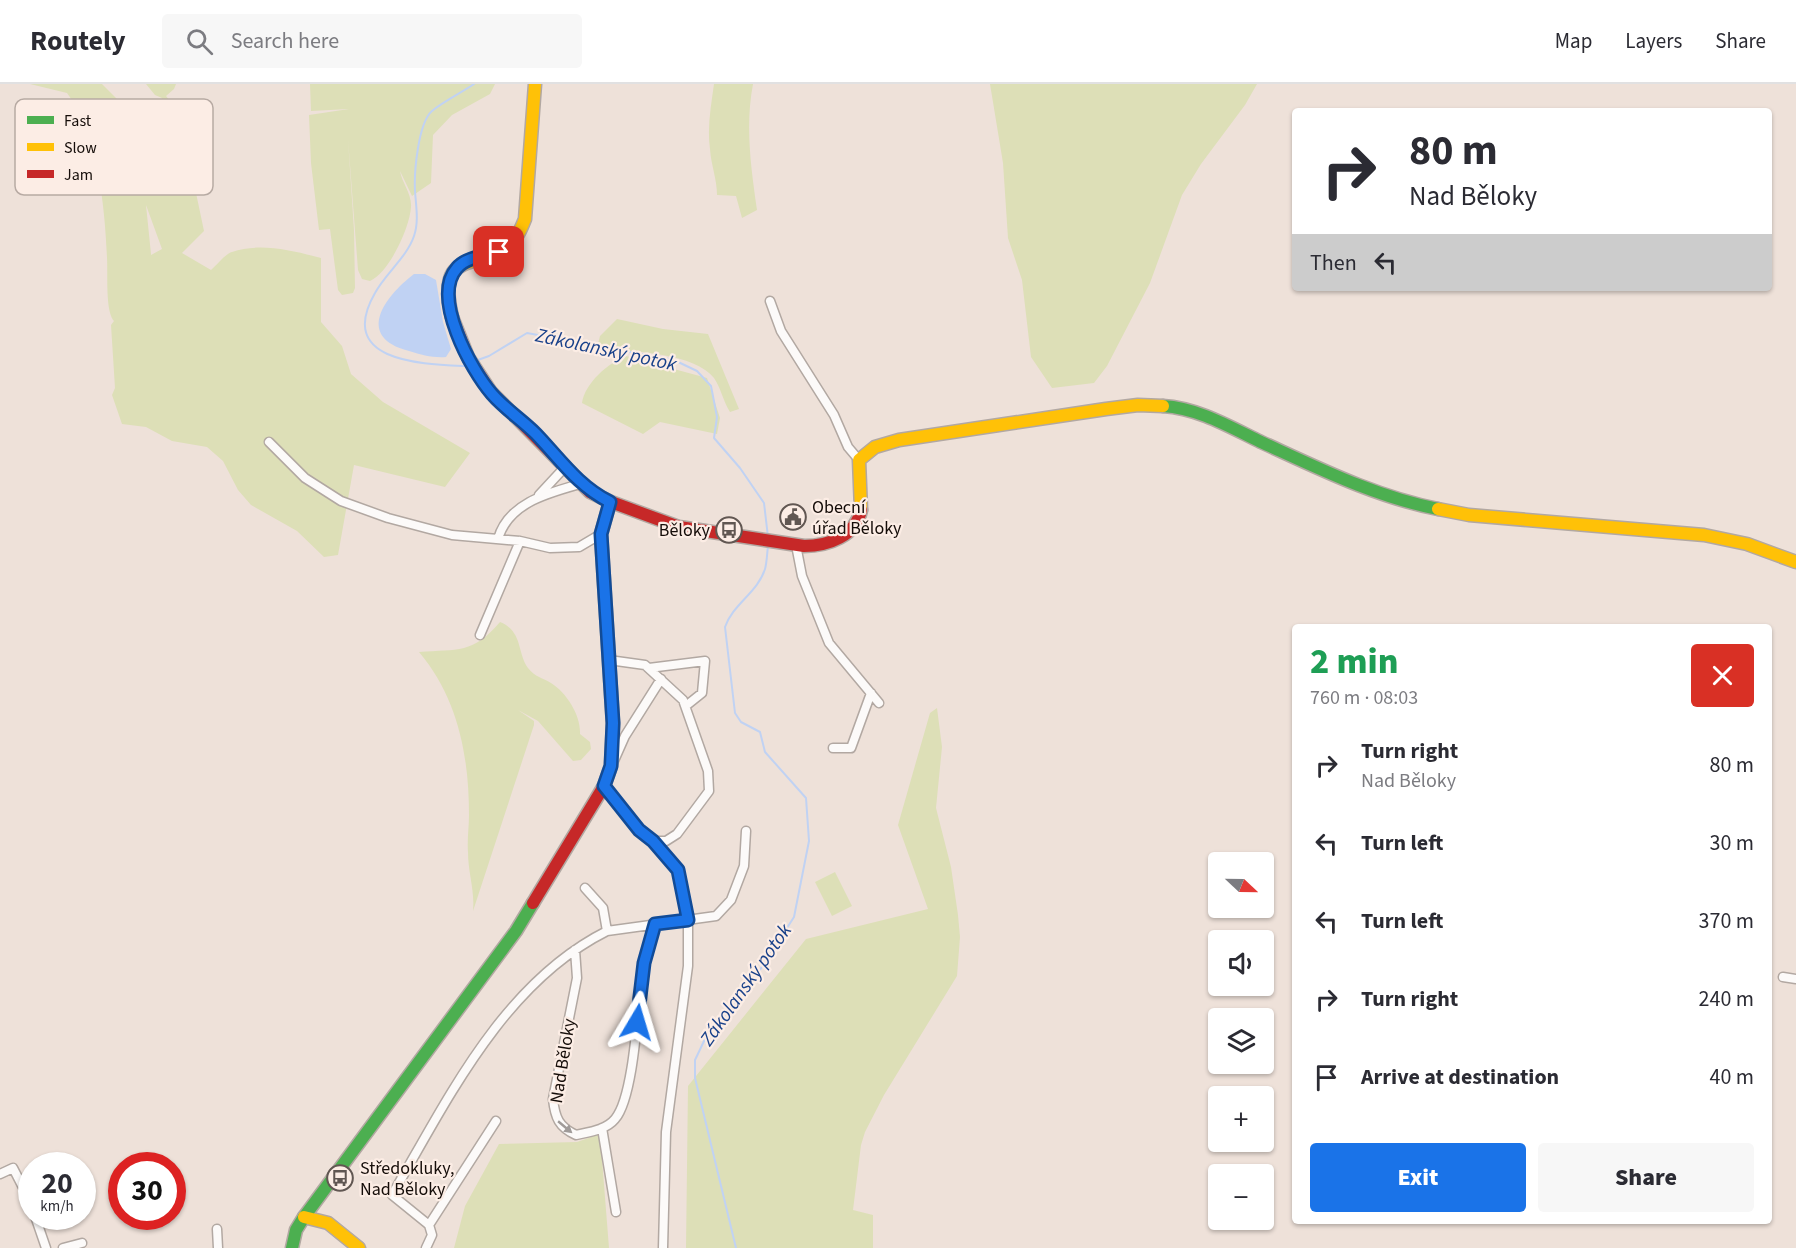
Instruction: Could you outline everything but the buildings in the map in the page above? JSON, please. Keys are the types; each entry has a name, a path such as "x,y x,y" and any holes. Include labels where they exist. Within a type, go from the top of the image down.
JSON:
{"street":[{"path":"535,84 525,219 521,234 511,246 499,252 464,261 455,270 448,290 449,309 472,366 492,394 536,434 580,484 610,502 680,527 796,545 825,544 841,536 855,525 861,513 857,477 859,460 875,447 899,440 1106,409 1167,405 1206,416 1344,480 1432,508 1469,515 1704,535 1747,544 1796,562"},
{"path":"770,301 781,331 834,415 848,447 859,460"},
{"path":"269,442 304,478 341,501 388,518 452,535 520,541 550,548 579,547 601,534"},
{"path":"498,539 502,524 539,495 565,467"},
{"path":"539,495 580,484"},
{"path":"610,502 601,534 613,723 611,766"},
{"path":"480,635 520,541"},
{"path":"796,545 802,576 829,642 879,703"},
{"path":"609,660 638,663 649,668 687,705 690,725 708,771 709,791 677,834 666,841 653,841"},
{"path":"649,668 705,661 702,693 687,705"},
{"path":"292,1248 296,1230 304,1217 516,931 604,786 626,736 661,679"},
{"path":"833,748 851,748 871,693"},
{"path":"604,786 639,830 653,841 678,870 688,920 688,966 666,1132 663,1248"},
{"path":"426,1248 432,1235 429,1225 392,1195 446,1102 488,1039 545,972 575,950 607,931 716,916 731,900 744,866 746,831"},
{"path":"585,888 603,908 607,931"},
{"path":"616,1212 602,1128 614,1120 622,1106 632,1062 644,963 655,924"},
{"name":"Nad Běloky","path":"575,950 577,978 553,1099 555,1118 563,1129 576,1135 602,1128"},
{"path":"1784,977 1796,979"},
{"path":"429,1225 496,1121"},
{"path":"0,1174 13,1168 18,1178"},
{"path":"304,1217 318,1218 334,1224 359,1248"},
{"path":"217,1229 218,1248"},
{"path":"40,1230 46,1248"},
{"path":"63,1248 82,1243"}],"green space":[{"path":"30,84 102,84 117,99 71,99 67,93"},
{"path":"146,84 176,84 166,96 168,99 161,99"},
{"path":"310,84 495,84 490,94 452,115 433,135 431,183 412,196 400,171 410,198 410,216 403,237 391,259 384,269 370,281 362,279 358,270 348,139 355,288 353,293 342,295 338,290 330,229 319,230 311,163 309,115 349,109 311,111"},
{"path":"714,84 753,84 749,131 757,210 742,218 736,196 717,195 709,133"},
{"path":"990,84 1257,84 1245,105 1201,164 1182,195 1150,283 1107,366 1094,383 1052,388 1031,357 1022,280 1008,238 1003,163"},
{"path":"102,195 196,195 204,231 182,253 211,270 229,253 243,249 277,249 321,258 321,322 342,346 351,374 383,402 470,453 445,487 354,465 338,555 324,557 297,531 251,505 238,490 223,461 207,447 172,441 146,427 122,424 112,395 115,388 111,325 114,321 108,301","holes":["146,205 162,249 151,255"]},
{"path":"617,319 663,329 708,334 739,409 730,412 714,378 693,364 663,355 603,350 598,344 600,336"},
{"path":"626,356 707,378 720,418 717,434 660,422 643,434 582,403 592,381 612,363"},
{"path":"500,622 513,631 528,668 557,687 567,699 578,720 580,734 590,742 591,749 581,760 573,761 538,721 518,710 534,721 534,725 473,911 468,847 467,771 459,729 443,689 419,652 455,650 473,645"},
{"path":"937,708 942,747 936,808 951,867 958,915 960,937 957,976 884,1095 865,1132 861,1145 853,1210 873,1215 873,1248 686,1248 688,1086 806,939 928,909 898,825 930,713"},
{"path":"835,872 852,906 832,916 815,882"},
{"path":"600,1134 609,1248 454,1248 465,1206 499,1144 577,1142"}],"water":[{"path":"414,274 425,274 436,280 443,322 451,349 446,357 423,355 392,345 383,336 379,327 380,316 385,305 403,283"}],"waterway":[{"name":"Zákolanský potok","path":"464,366 406,360 388,354 374,345 366,333 366,316 379,286 411,244 416,231 416,161 420,137 427,117 437,107 474,84"},
{"name":"Zákolanský potok","path":"475,361 489,356 527,333 674,360 697,371 711,386 717,417 714,438 740,468 764,503 768,537"},
{"name":"Zákolanský potok","path":"736,1248 695,1078 695,1060 705,1039 749,987 794,917 809,841 806,798 765,752 760,732 741,722 735,713 725,627 734,611 762,577 766,566 768,546"}],"traffic: fast":[{"path":"1163,406 1201,414 1348,481 1392,497 1438,509"},
{"path":"292,1248 296,1230 304,1217 516,931 533,903"}],"traffic: slow":[{"path":"452,317 448,295 454,271 462,265 496,253 508,246 516,237 525,219 535,84"},
{"path":"861,510 859,460 875,447 899,440 1106,409 1138,405 1163,406"},
{"path":"1438,509 1469,515 1704,535 1747,544 1796,562"},
{"path":"304,1217 328,1223 359,1248"}],"traffic: jam":[{"path":"452,317 468,357 491,392 590,492 611,502 679,527 804,546 813,546 840,538 853,527 861,510"},
{"path":"533,903 604,786 611,766 613,724 601,534 610,502"}],"place":[{"name":"Obecní úřad Běloky","path":"793,517"},
{"name":"Běloky","path":"729,530"},
{"name":"Středokluky, Nad Běloky","path":"340,1178"}],"route":[{"path":"499,252 464,261 455,270 448,290 449,309 472,366 492,394 536,434 580,484 591,493 610,502 601,534 613,723 611,766 604,786 639,830 653,841 678,870 688,920 655,924 644,963 637,1022"}]}
